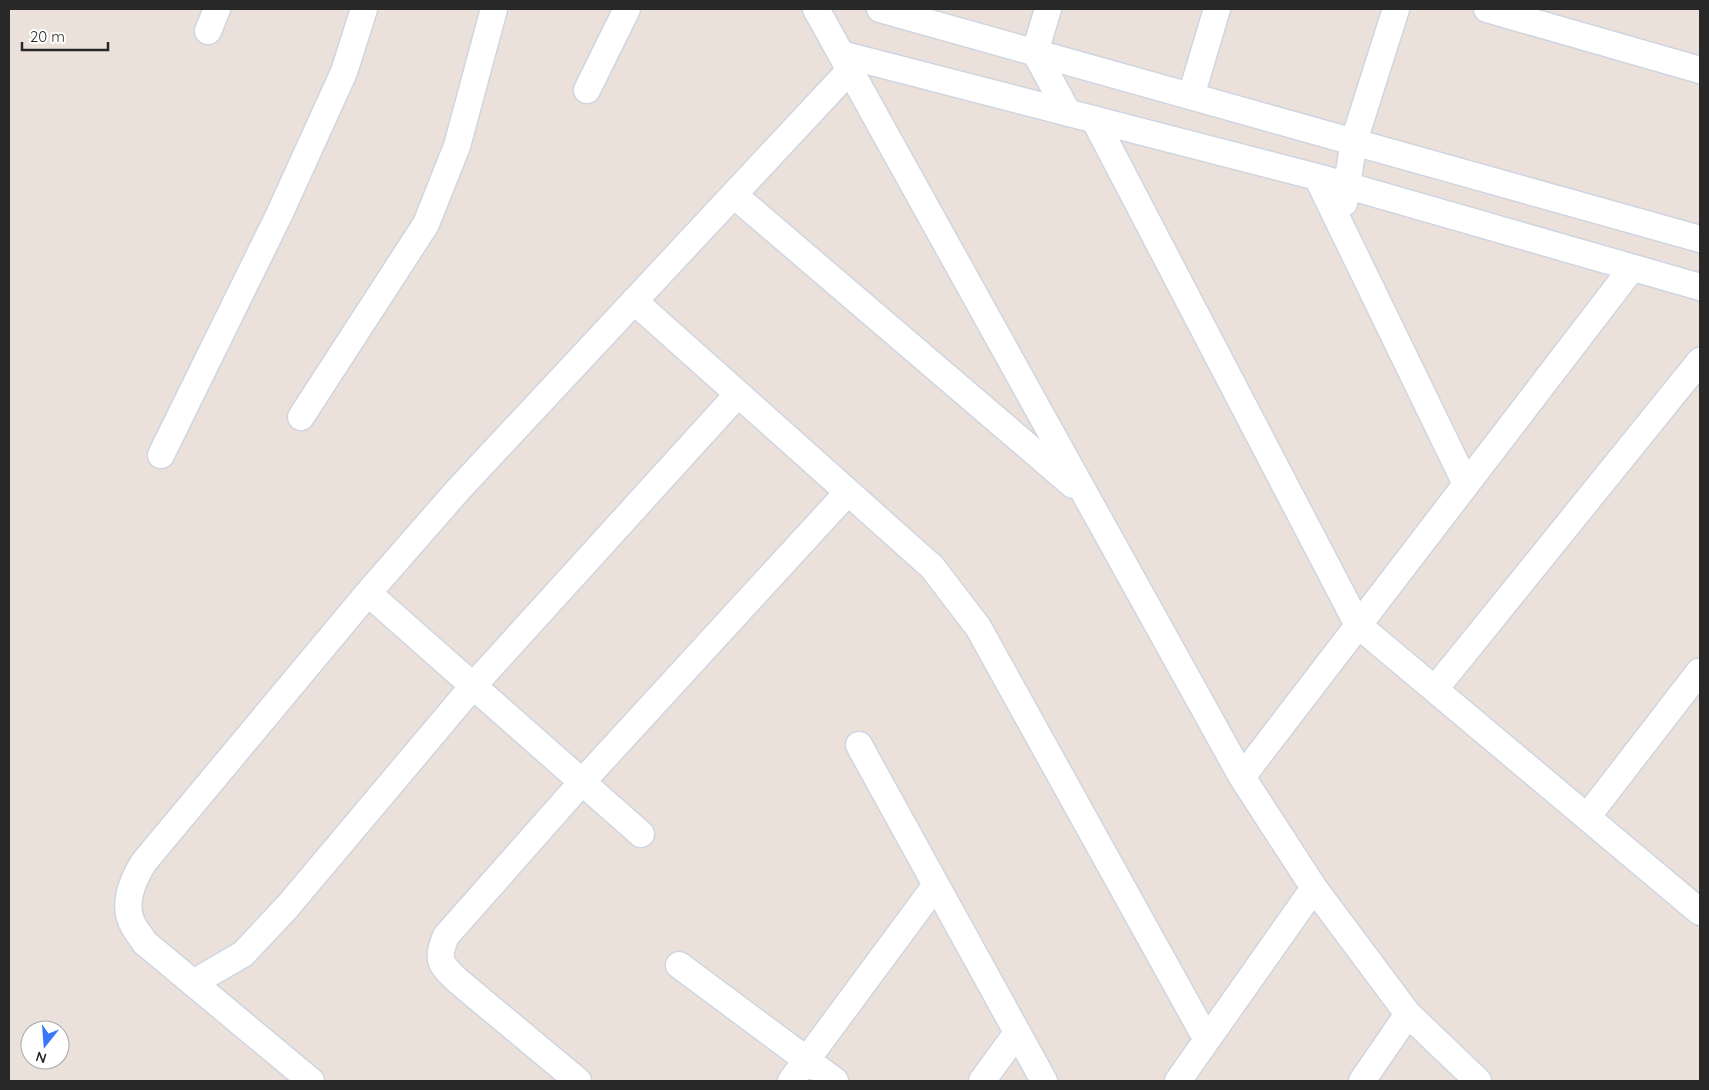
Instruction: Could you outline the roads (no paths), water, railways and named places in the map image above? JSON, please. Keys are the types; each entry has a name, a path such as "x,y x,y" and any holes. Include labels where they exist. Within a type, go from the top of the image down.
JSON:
{"street":[{"path":"161,455 279,215 340,81 364,9"},
{"path":"301,417 426,224 457,146 494,9"},
{"path":"587,90 627,9"},
{"path":"816,9 1242,778 1314,888 1408,1014 1478,1081"},
{"path":"880,9 1700,239"},
{"path":"1048,9 1034,52 1068,112"},
{"path":"1191,96 1217,9"},
{"path":"1340,225 1354,142 1396,9"},
{"path":"1487,9 1700,70"},
{"path":"846,62 1068,112 1317,177 1700,287"},
{"path":"311,1081 144,942 132,924 128,902 133,879 144,862 368,593 458,490 734,195 846,62"},
{"path":"1094,119 1358,625 1700,912"},
{"path":"1317,177 1466,484"},
{"path":"734,195 1085,495"},
{"path":"1242,778 1632,268"},
{"path":"634,301 932,567 978,627 1207,1040"},
{"path":"1435,689 1700,361"},
{"path":"194,983 243,954 288,906 473,686 738,394"},
{"path":"578,1081 442,966 440,950 446,936 582,782 848,492"},
{"path":"368,593 641,834"},
{"path":"1588,817 1699,672"},
{"path":"859,745 1044,1081"},
{"path":"791,1081 936,885"},
{"path":"1178,1081 1314,888"},
{"path":"679,965 835,1081"},
{"path":"1362,1081 1408,1014"},
{"path":"982,1081 1017,1033"}]}
